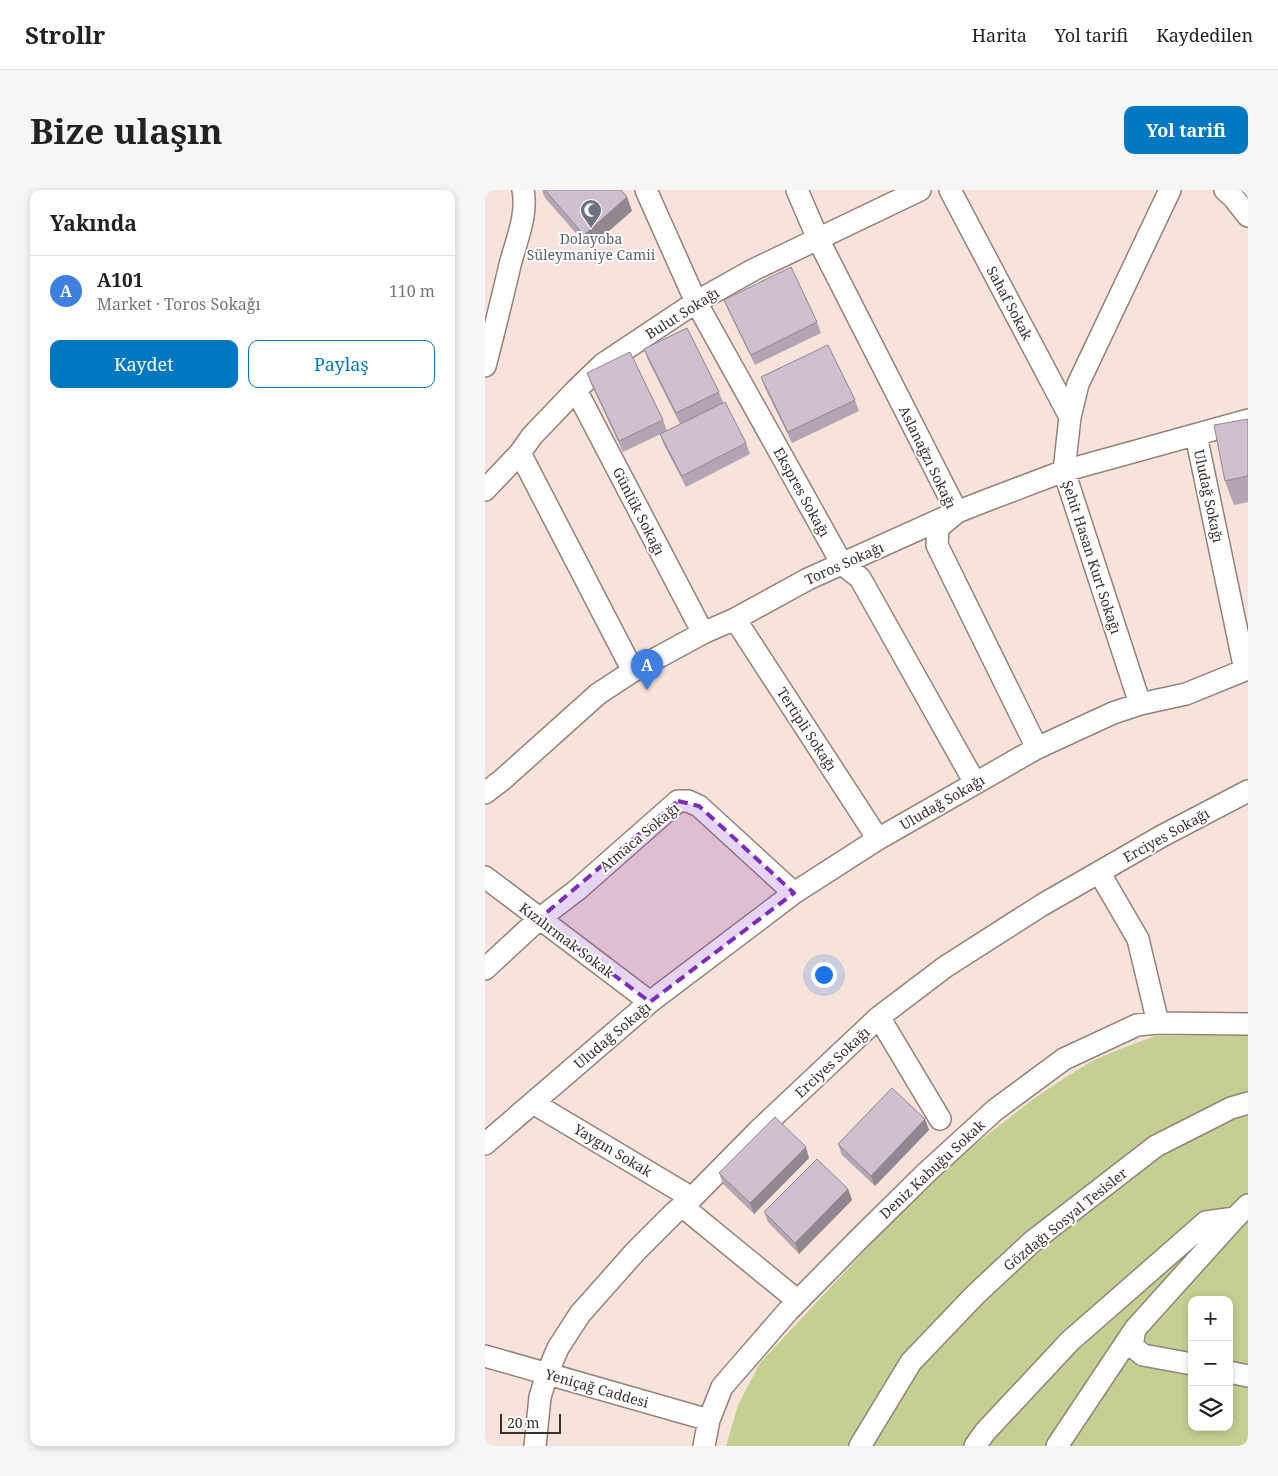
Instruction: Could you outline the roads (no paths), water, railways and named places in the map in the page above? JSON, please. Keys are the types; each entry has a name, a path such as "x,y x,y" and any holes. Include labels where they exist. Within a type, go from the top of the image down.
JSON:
{"street":[{"path":"485,366 523,221 525,205 523,190"},
{"name":"Ekspres Sokağı","path":"646,190 696,302 843,564 860,578 975,783"},
{"name":"Aslanağzı Sokağı","path":"797,190 818,238 957,512 939,528 937,545 1037,748"},
{"name":"Bulut Sokağı","path":"485,490 532,436 603,364 696,302 753,270 920,190"},
{"name":"Sahaf Sokak","path":"950,190 1069,416"},
{"name":"Şehit Hasan Kurt Sokağı","path":"1140,704 1064,471 1069,416 1078,384 1170,190"},
{"path":"1230,192 1248,216"},
{"name":"Günlük Sokağı","path":"576,390 703,634"},
{"name":"Toros Sokağı","path":"485,793 598,694 633,671 808,579 957,512 1064,471 1248,420"},
{"name":"Uludağ Sokağı","path":"485,1144 650,1002 793,893 878,839 1037,748 1113,713 1247,676 1196,435"},
{"path":"519,453 633,671"},
{"name":"Tertipli Sokağı","path":"735,619 878,839"},
{"name":"Erciyes Sokağı","path":"535,1446 540,1397 547,1374 559,1348 580,1314 635,1252 758,1131 879,1018 945,968 1042,905 1162,836 1248,790"},
{"name":"Atmaca Sokağı","path":"485,968 539,919 577,890 677,801 688,801 699,806 793,893"},
{"path":"1099,872 1138,939 1158,1023"},
{"name":"Kızılırmak Sokak","path":"485,877 650,1002"},
{"path":"879,1018 940,1119"},
{"name":"Deniz Kabuğu Sokak","path":"704,1446 709,1420 722,1387 798,1301 926,1173 995,1110 1065,1059 1137,1024 1248,1024"},
{"name":"Yaygın Sokak","path":"533,1103 687,1202 798,1301"},
{"name":"Gözdağı Sosyal Tesisler","path":"860,1446 911,1362 976,1294 1033,1241 1156,1146 1231,1108 1248,1103"},
{"path":"1057,1446 1135,1329 1241,1212"},
{"path":"975,1446 985,1432 1070,1341 1206,1222 1241,1212"},
{"path":"1135,1329 1132,1346 1143,1355 1188,1363"},
{"name":"Yeniçağ Caddesi","path":"485,1356 709,1420"},
{"path":"1233,1373 1248,1376"}],"place":[{"name":"Dolayoba Süleymaniye Camii","path":"591,229"},
{"name":"A101","path":"647,690"}]}
